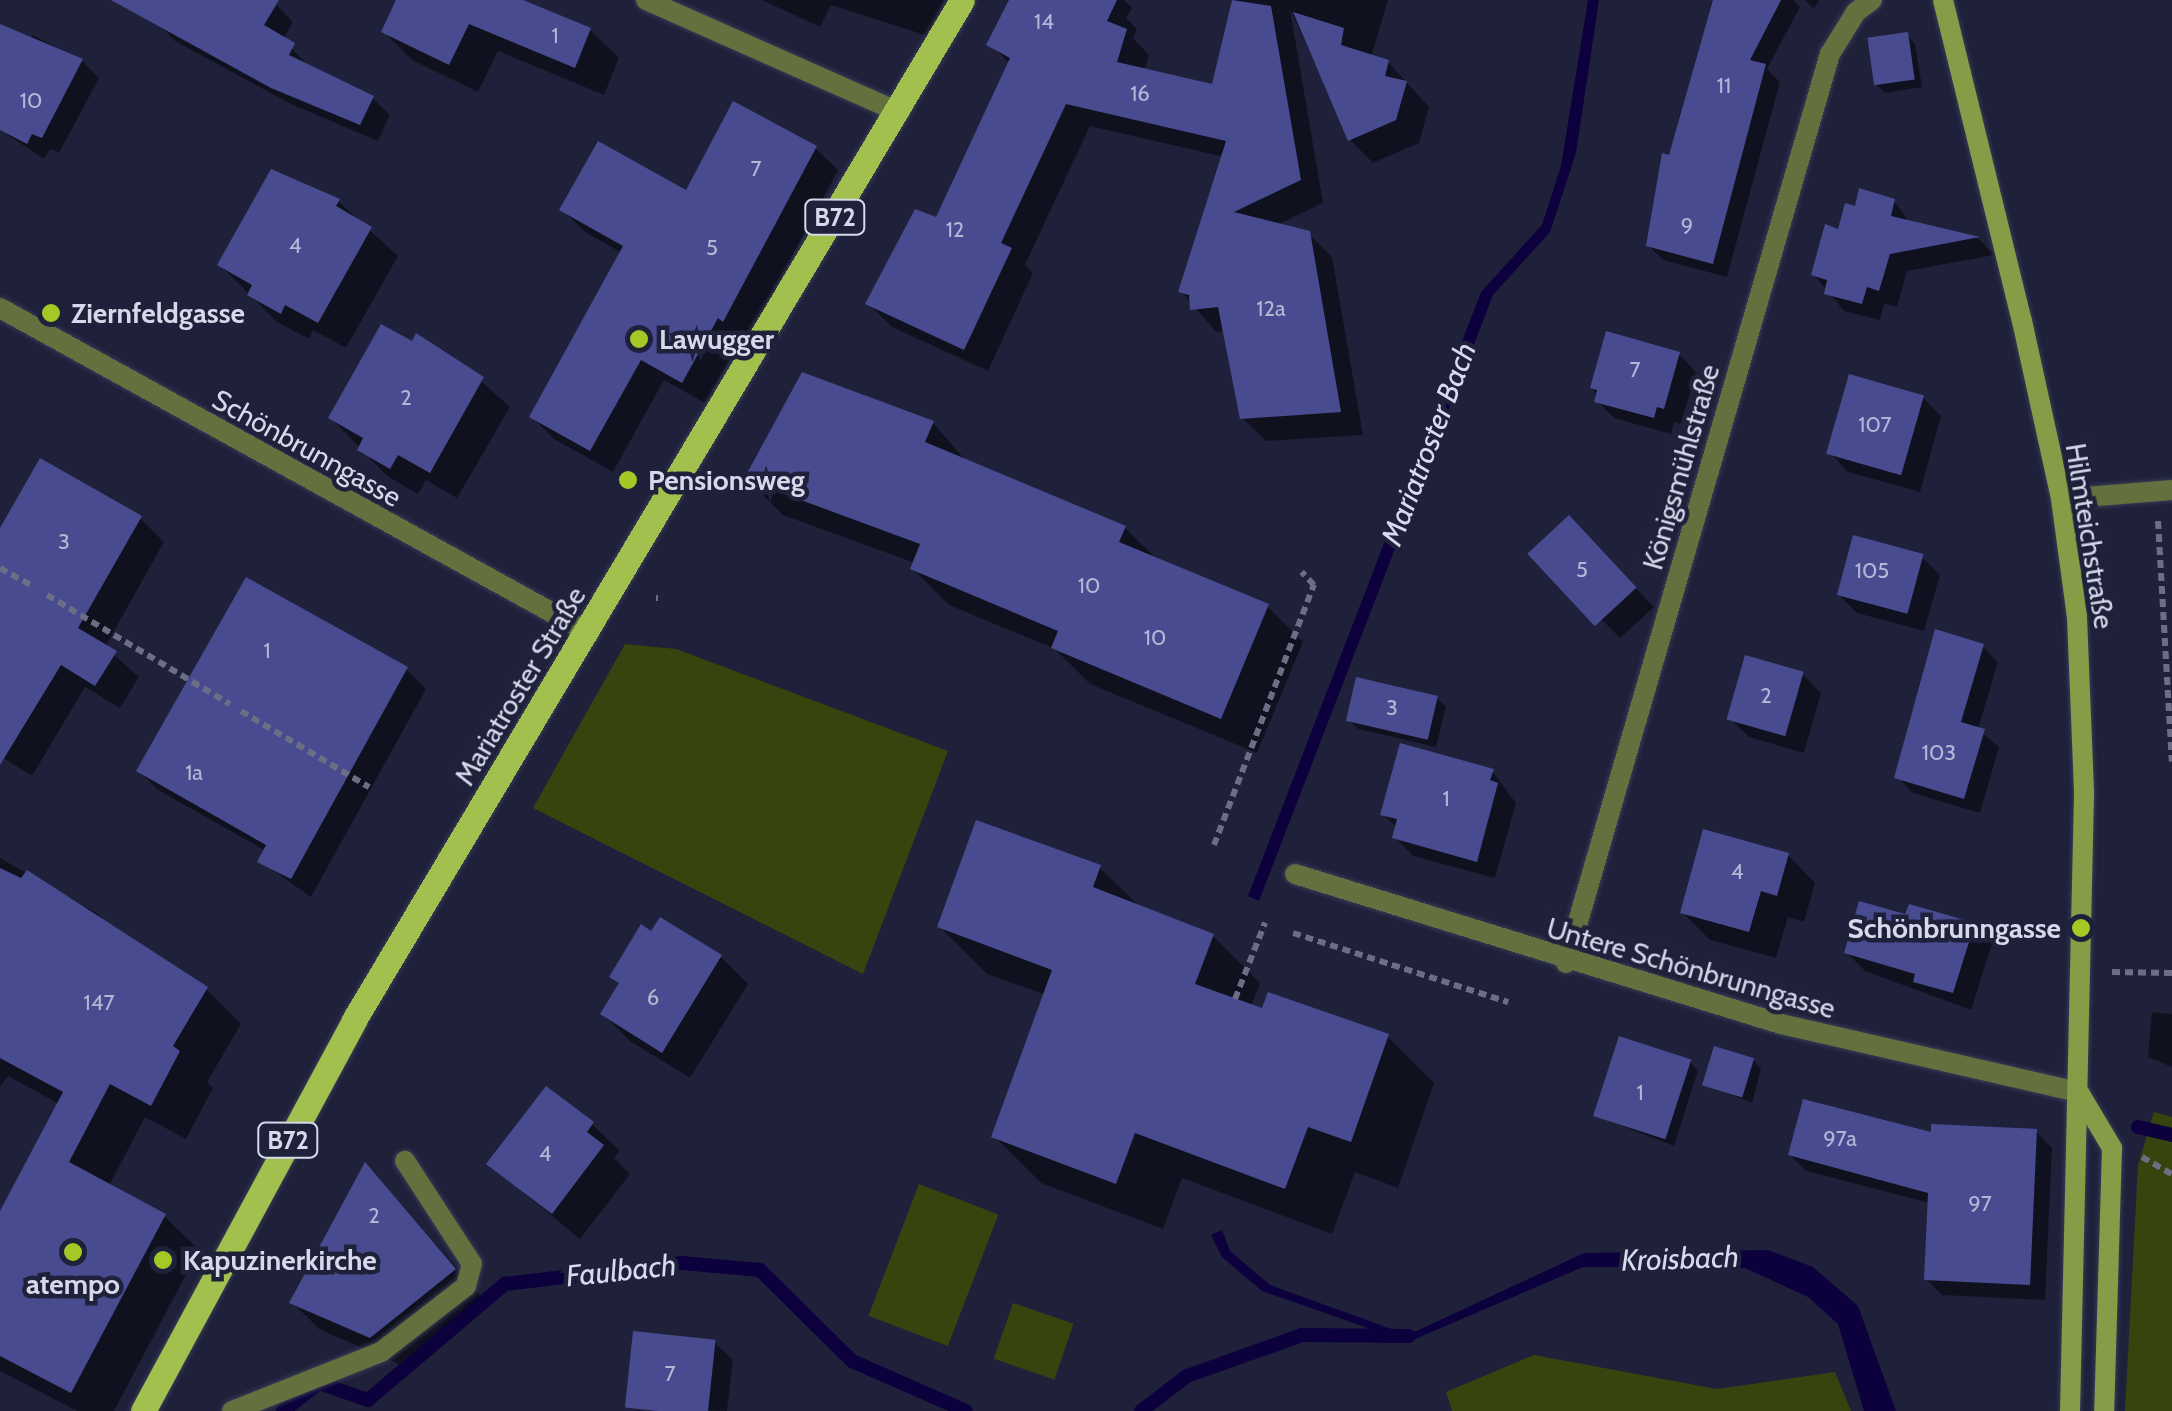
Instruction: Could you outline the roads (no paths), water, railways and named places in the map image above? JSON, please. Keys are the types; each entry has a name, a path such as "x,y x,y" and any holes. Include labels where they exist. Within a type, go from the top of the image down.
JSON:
{"main road":[{"name":"Mariatroster Straße","path":"143,1411 354,1020 589,633 666,494 900,112 962,0"},
{"name":"Hilmteichstraße","path":"1943,0 2060,499 2084,706 2070,1411"},
{"path":"2079,1092 2112,1148 2104,1411"}],"street":[{"path":"646,0 900,112"},
{"name":"Königsmühlstraße","path":"1566,963 1830,54 1856,12 1872,0"},
{"name":"Schönbrunngasse","path":"0,308 589,633"},
{"path":"2060,499 2164,490"},
{"name":"Untere Schönbrunngasse","path":"1295,874 1566,963 1925,1061 2079,1092"},
{"path":"232,1411 381,1352 466,1286 472,1264 406,1161"}],"water":[{"name":"Mariatroster Bach","path":"1588,0 1599,0 1576,153 1550,232 1493,295 1259,901 1248,896 1481,292 1542,225 1561,166"},
{"name":"Kroisbach","path":"1222,1230 1230,1251 1270,1285 1408,1335 1584,1253 1768,1250 1813,1267 1858,1306 1896,1411 1864,1411 1838,1324 1808,1297 1745,1268 1583,1267 1408,1342 1262,1291 1222,1257 1211,1235"}],"waterway":[{"path":"2138,1127 2172,1135"},
{"name":"Faulbach","path":"283,1411 319,1383 368,1400 505,1284 682,1263 760,1270 852,1361 966,1411"},
{"name":"Faulbach","path":"1141,1411 1187,1376 1302,1335 1409,1336"}],"place":[{"name":"Ziernfeldgasse","path":"51,313"},
{"name":"Lawugger","path":"639,339"},
{"name":"Pensionsweg","path":"628,480"},
{"name":"Schönbrunngasse","path":"2081,928"},
{"name":"atempo","path":"73,1252"},
{"name":"Kapuzinerkirche","path":"163,1260"}]}
